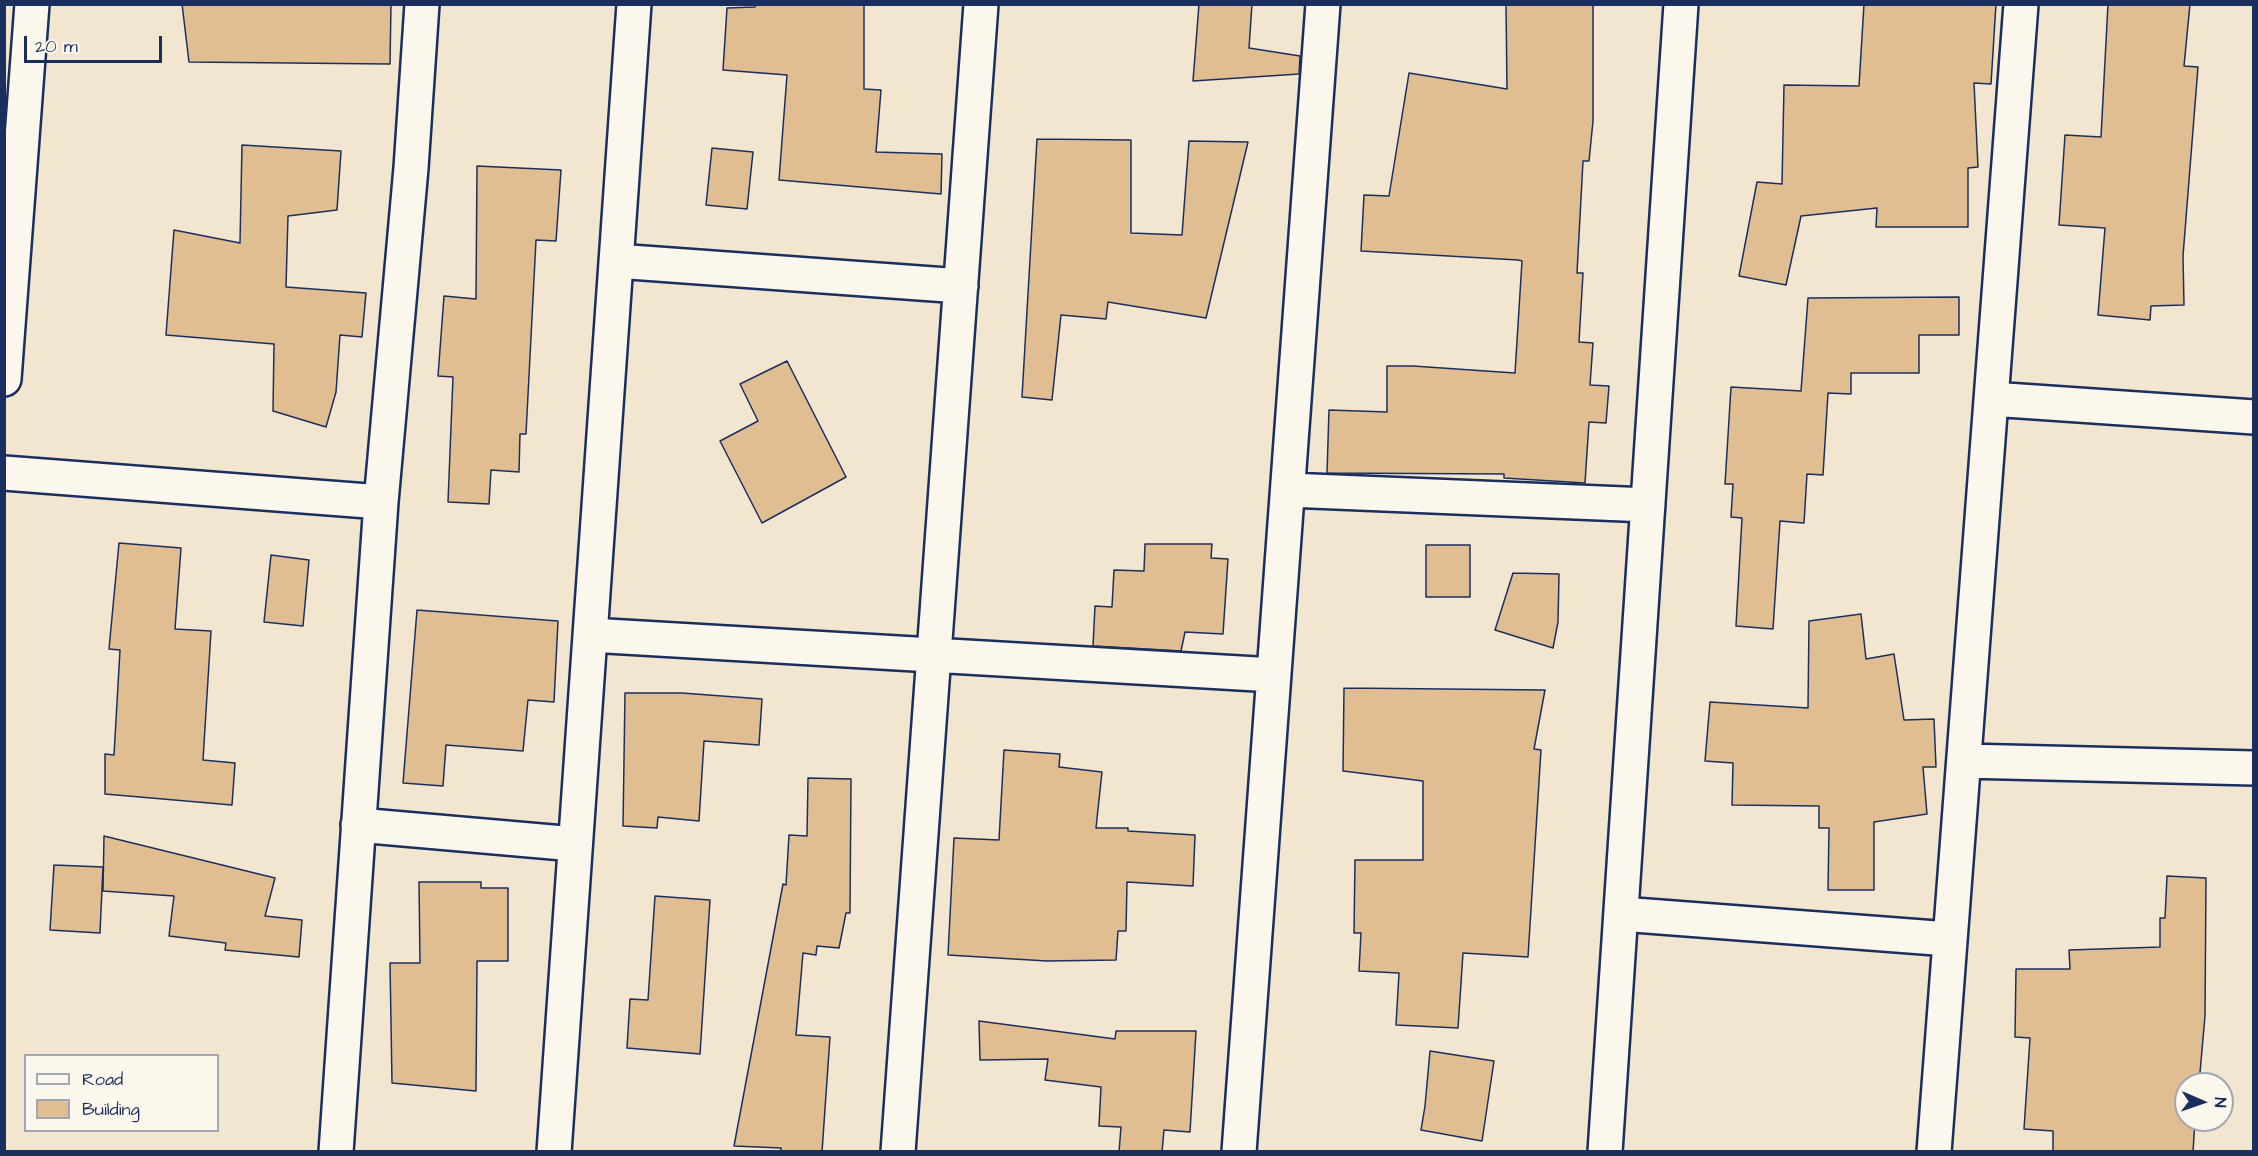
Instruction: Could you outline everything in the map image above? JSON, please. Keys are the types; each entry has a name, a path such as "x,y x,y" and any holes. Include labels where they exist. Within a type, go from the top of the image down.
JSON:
{"street":[{"path":"4,379 32,4"},
{"path":"336,1152 381,502 411,168 422,4"},
{"path":"554,1152 634,4"},
{"path":"898,1152 981,4"},
{"path":"1239,1152 1323,4"},
{"path":"1605,1152 1681,4"},
{"path":"1934,1152 2021,4"},
{"path":"616,261 961,285"},
{"path":"1991,399 2253,417"},
{"path":"4,473 381,502"},
{"path":"1288,490 1648,505"},
{"path":"590,635 934,657 1274,675"},
{"path":"1964,761 2253,768"},
{"path":"358,825 575,844"},
{"path":"1621,914 1949,939"}],"building":[{"path":"182,4 391,4 390,64 189,62"},
{"path":"756,4 864,4 864,89 881,90 876,152 942,154 941,194 779,180 787,75 723,70 727,8 755,7"},
{"path":"1199,4 1252,4 1249,48 1300,56 1299,74 1193,81"},
{"path":"1506,4 1593,4 1593,121 1589,161 1583,161 1577,273 1583,273 1579,342 1593,343 1590,385 1609,386 1606,423 1589,422 1585,483 1504,478 1504,474 1327,473 1329,410 1387,412 1387,366 1515,373 1522,261 1361,251 1364,195 1389,196 1409,73 1507,89"},
{"path":"1864,4 1996,4 1991,84 1974,83 1978,167 1968,168 1968,227 1876,227 1877,208 1801,216 1786,285 1739,276 1757,182 1782,184 1784,85 1859,86"},
{"path":"2108,4 2190,4 2184,66 2198,67 2183,256 2184,305 2151,306 2150,320 2098,315 2105,228 2059,225 2065,135 2101,137"},
{"path":"1037,139 1131,140 1131,233 1182,235 1189,141 1248,142 1206,318 1108,302 1106,319 1061,315 1052,400 1022,397"},
{"path":"242,145 341,151 337,210 288,216 286,287 366,293 362,337 340,335 336,392 326,427 273,411 274,344 166,335 174,230 240,243"},
{"path":"712,148 753,152 747,209 706,205"},
{"path":"477,166 561,170 556,241 536,240 526,434 520,434 519,472 491,470 489,504 448,502 453,377 438,376 444,296 476,299"},
{"path":"1959,297 1959,335 1919,335 1919,373 1851,373 1851,394 1828,393 1823,475 1807,474 1804,523 1780,521 1773,629 1736,626 1742,518 1731,517 1733,484 1725,484 1731,387 1801,391 1808,298"},
{"path":"787,361 846,477 762,523 720,441 758,421 740,384"},
{"path":"119,543 181,548 175,629 211,631 203,760 235,763 232,805 105,794 105,754 114,755 120,650 109,649"},
{"path":"1145,544 1212,544 1211,558 1228,559 1223,634 1185,632 1181,651 1093,646 1095,606 1112,607 1114,570 1144,571"},
{"path":"1426,545 1470,545 1470,597 1426,597"},
{"path":"271,555 309,560 303,626 264,622"},
{"path":"1513,573 1559,574 1558,622 1553,648 1495,630"},
{"path":"417,610 558,621 554,702 528,700 523,751 446,745 443,786 403,783"},
{"path":"1861,614 1866,659 1894,654 1904,720 1934,719 1936,767 1923,767 1927,814 1874,822 1874,890 1828,890 1829,828 1819,828 1819,806 1732,805 1733,763 1705,761 1710,702 1808,708 1809,621"},
{"path":"1344,688 1545,690 1534,749 1541,750 1528,957 1463,953 1458,1028 1396,1025 1399,973 1359,971 1361,933 1354,933 1355,860 1423,860 1423,781 1343,771"},
{"path":"625,693 682,693 762,699 759,745 704,741 699,821 658,817 657,828 623,826"},
{"path":"1004,750 1060,754 1059,767 1102,772 1096,828 1128,828 1128,831 1195,835 1193,886 1127,882 1126,931 1118,931 1116,960 1047,961 948,955 954,838 999,840"},
{"path":"808,778 851,779 850,913 846,913 839,948 817,946 816,955 803,953 796,1035 830,1037 822,1152 781,1152 781,1148 734,1146 783,884 786,885 789,835 807,836"},
{"path":"104,836 275,878 265,916 302,920 299,957 225,950 226,943 169,936 174,896 103,891"},
{"path":"54,865 103,867 100,933 50,930"},
{"path":"2167,876 2206,878 2205,1016 2200,1072 2174,1072 2174,1132 2194,1132 2193,1152 2053,1152 2053,1131 2024,1129 2030,1038 2015,1037 2016,969 2070,969 2069,950 2160,947 2160,918 2165,918"},
{"path":"419,882 481,882 481,888 508,888 508,961 477,961 476,1091 392,1083 390,963 420,963"},
{"path":"655,896 710,900 700,1054 627,1048 630,999 648,1000"},
{"path":"979,1021 1115,1039 1116,1031 1196,1031 1190,1132 1164,1130 1162,1152 1119,1152 1121,1127 1099,1126 1101,1087 1045,1080 1048,1059 980,1060"},
{"path":"1430,1051 1494,1061 1482,1141 1421,1130"}]}
